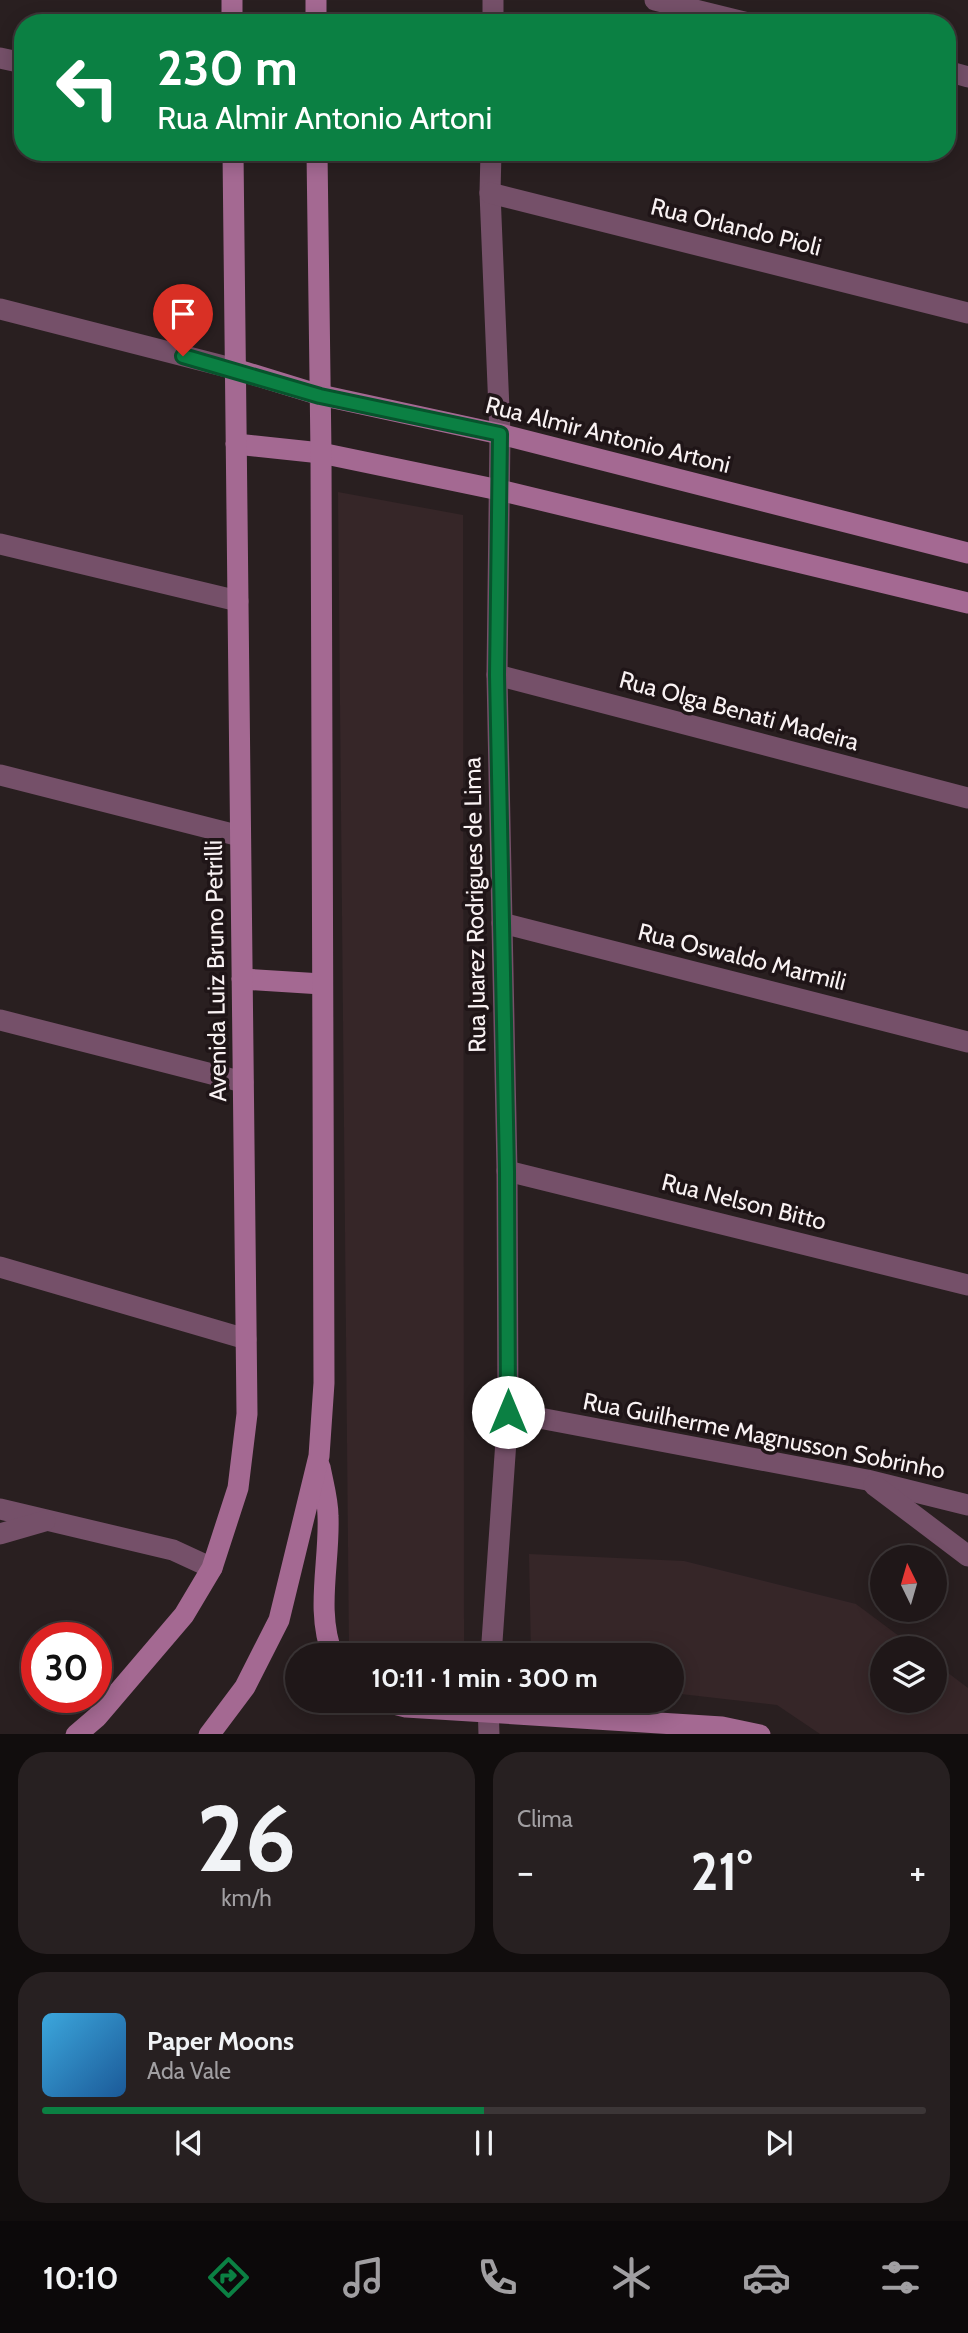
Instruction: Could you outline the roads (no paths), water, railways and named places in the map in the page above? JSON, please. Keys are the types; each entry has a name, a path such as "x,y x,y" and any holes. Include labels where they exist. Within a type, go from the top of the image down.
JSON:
{"main road":[{"name":"Avenida Luiz Bruno Petrilli","path":"76,1734 97,1717 184,1615 212,1568 238,1488 247,1414 233,161"},
{"path":"209,1734 245,1687 279,1620 319,1456 324,1383 321,453 317,161"},
{"name":"Rua Almir Antonio Artoni","path":"235,369 320,396 500,434 968,554"},
{"path":"236,444 321,453 499,490 968,604"},
{"path":"242,979 322,984"},
{"path":"319,1456 328,1515 324,1615 328,1643"},
{"path":"566,1713 722,1727 760,1734"}],"street":[{"path":"655,0 712,14"},
{"name":"Rua Juarez Rodrigues de Lima","path":"491,161 500,434 497,675 507,1171 508,1412 492,1643"},
{"name":"Rua Orlando Pioli","path":"490,192 968,313"},
{"path":"0,309 235,369"},
{"path":"0,544 237,601"},
{"name":"Rua Olga Benati Madeira","path":"497,675 968,798"},
{"path":"0,775 240,836"},
{"name":"Rua Oswaldo Marmili","path":"502,923 968,1042"},
{"path":"0,1020 243,1082"},
{"name":"Rua Nelson Bitto","path":"507,1171 968,1285"},
{"path":"0,1267 246,1339"},
{"name":"Rua Guilherme Magnusson Sobrinho","path":"508,1412 867,1480 968,1505"},
{"path":"867,1480 968,1556"},
{"path":"0,1510 173,1550 212,1568"},
{"path":"0,1534 47,1521"},
{"path":"488,1713 489,1734"}]}
